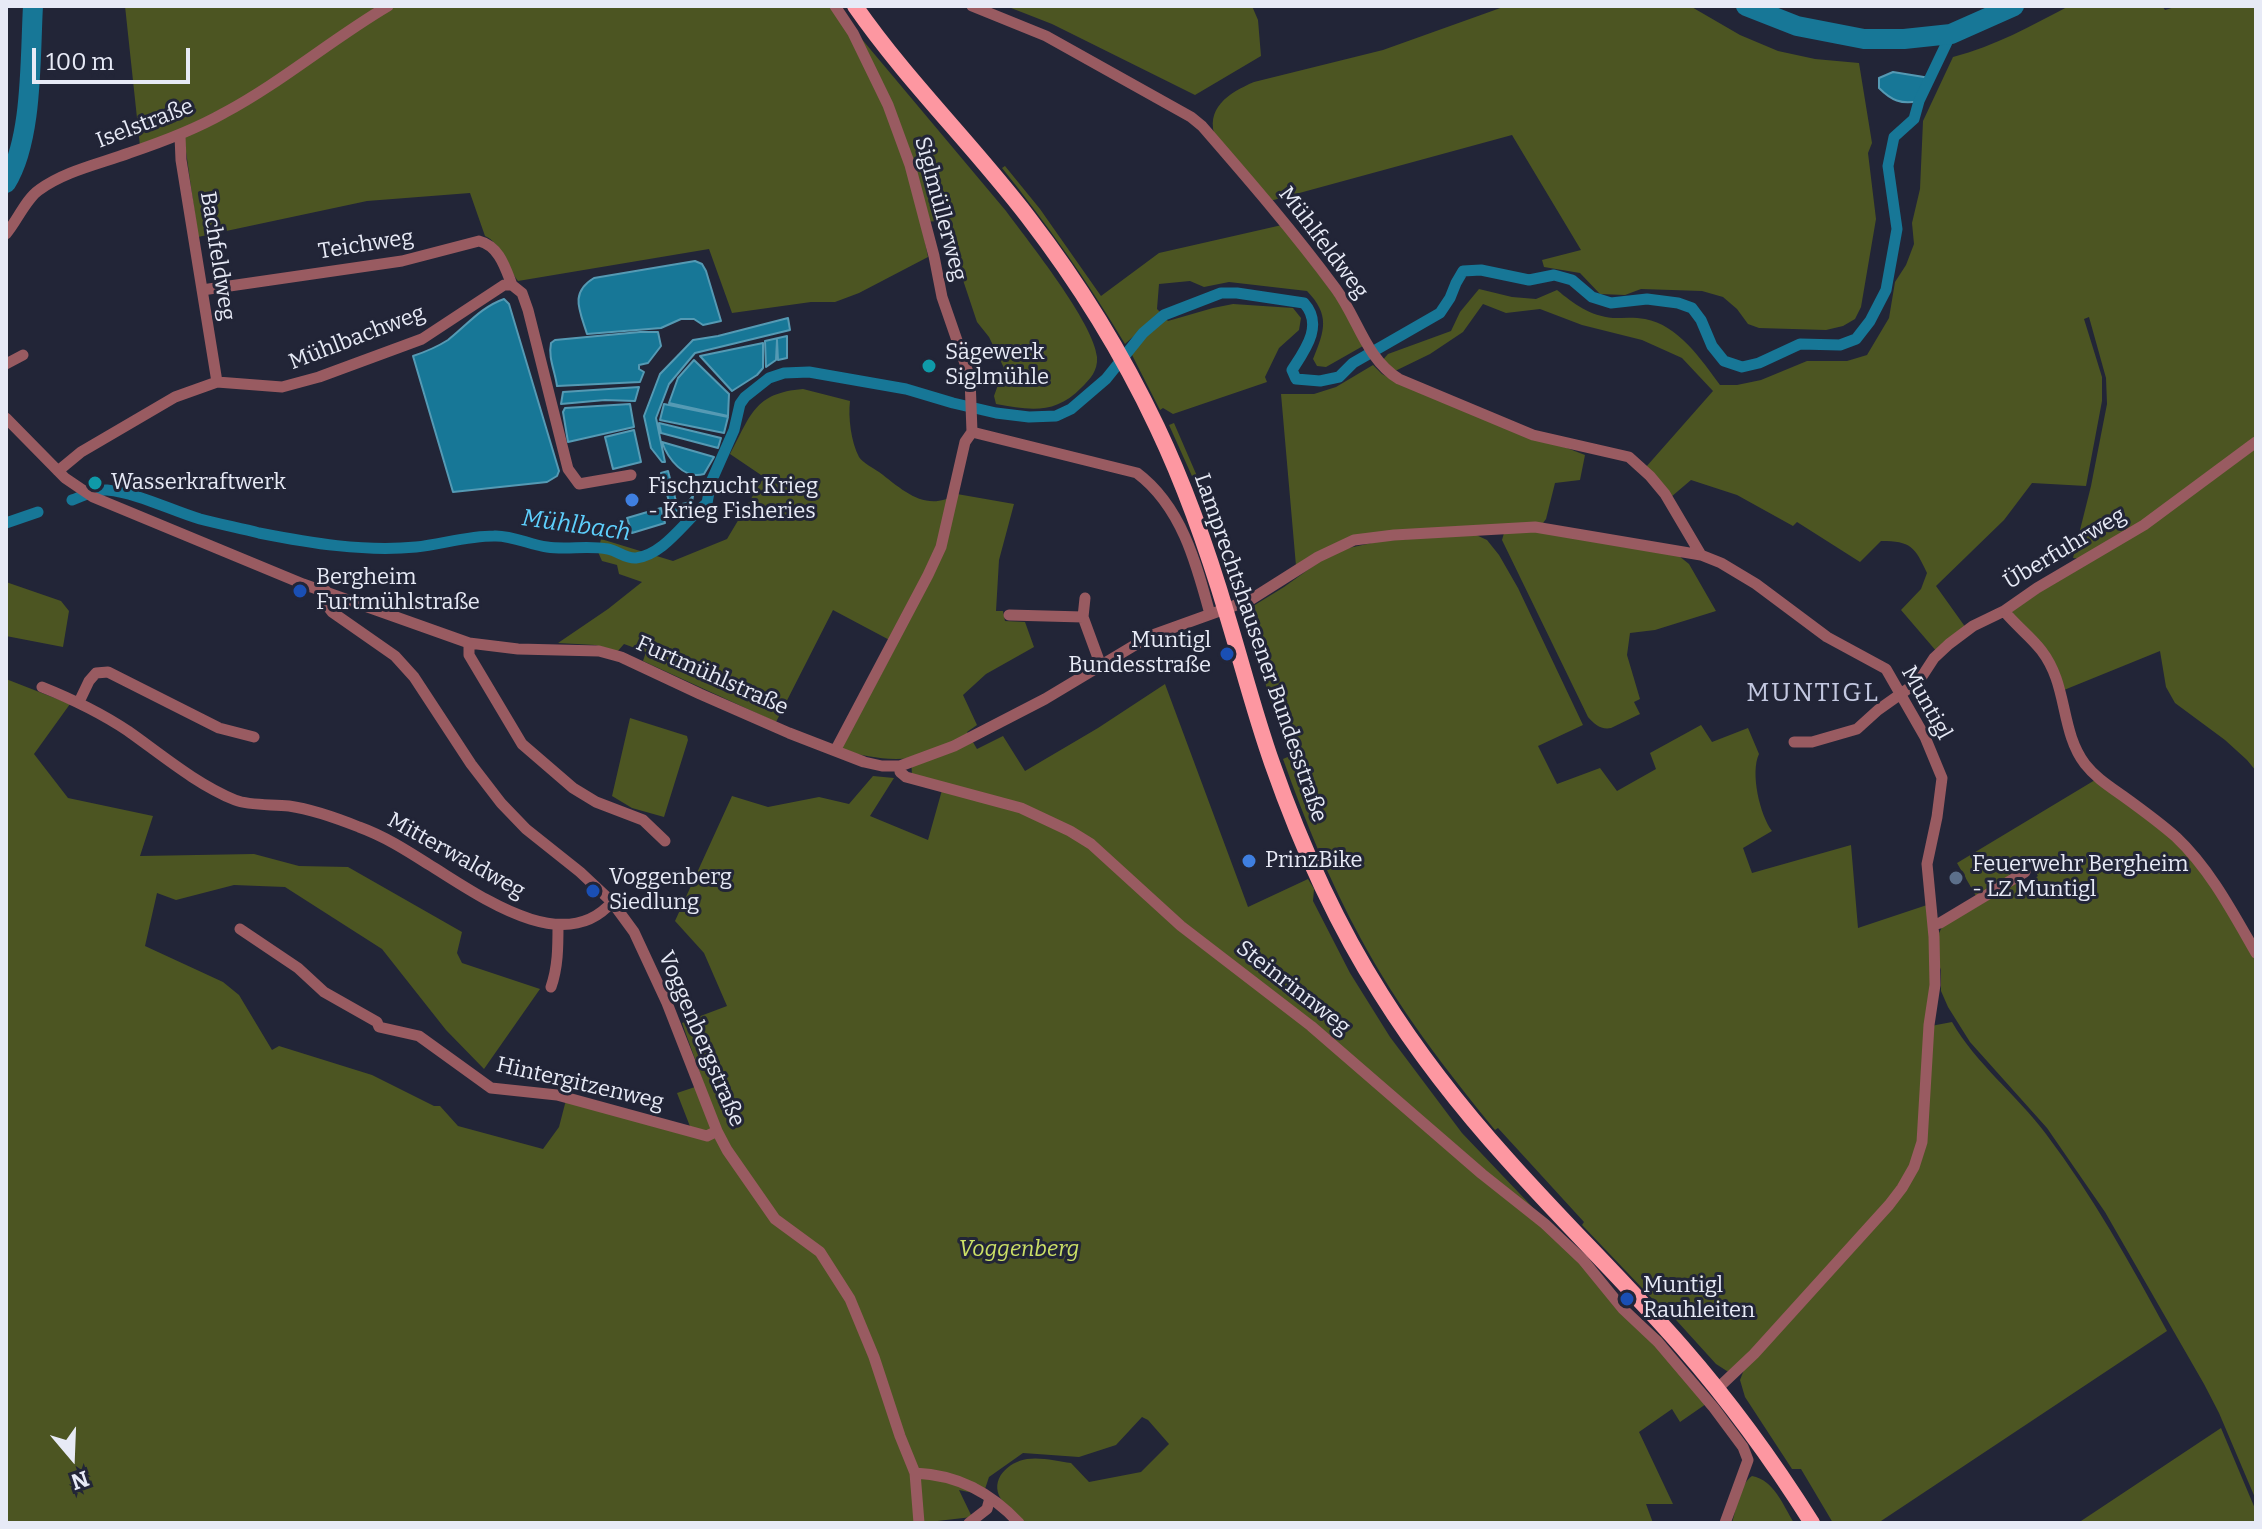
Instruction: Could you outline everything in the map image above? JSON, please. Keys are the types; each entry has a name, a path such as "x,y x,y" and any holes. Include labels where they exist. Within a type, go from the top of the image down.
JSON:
{"main road":[{"name":"Lamprechtshausener Bundesstraße","path":"855,6 880,42 1029,218 1088,304 1129,373 1177,472 1199,526 1218,611 1270,760 1306,851 1366,970 1447,1088 1511,1164 1633,1292 1717,1389 1765,1452 1812,1523"}],"street":[{"name":"Iselstraße","path":"6,234 36,192 50,183 180,136 250,98 388,6"},
{"name":"Siglmüllerweg","path":"835,6 853,33 899,132 934,256 942,297 970,378 972,432 965,442 935,561 835,751"},
{"name":"Mühlfeldweg","path":"972,6 1046,36 1191,117 1291,229 1338,292 1377,362 1387,372 1533,435 1629,457 1665,494 1701,555"},
{"name":"Bachfeldweg","path":"180,136 181,160 217,382"},
{"name":"Teichweg","path":"202,290 402,261 479,241 495,249 512,285"},
{"name":"Mühlbachweg","path":"58,471 81,452 175,397 217,382 282,387 319,377 422,339 504,285 512,285"},
{"path":"512,285 522,293 528,310 568,469 579,484 631,475"},
{"path":"6,364 23,355"},
{"name":"Furtmühlstraße","path":"6,418 58,471 93,497 303,584 469,643 518,649 599,651 621,657 835,751 882,766 900,766 954,746 995,727 1150,636 1218,611"},
{"path":"972,432 1137,473 1152,484 1178,521 1218,611"},
{"name":"Überfuhrweg","path":"1794,742 1812,742 1857,729 1919,681 1934,658 1973,626 2004,611 2144,525 2256,442"},
{"name":"Muntigl","path":"1218,611 1250,600 1318,557 1354,540 1535,527 1701,555 1721,563 1756,584 1827,637 1886,669 1925,737 1942,778 1927,864 1935,985 1929,1025 1922,1142 1914,1167 1889,1205 1754,1354 1717,1389"},
{"name":"Voggenbergstraße","path":"326,591 326,605 332,612 395,656 414,677 471,764 509,812 612,902 634,932 667,1003 727,1150 775,1219 820,1252 850,1299 915,1473 919,1523"},
{"path":"1085,598 1083,617 1101,666"},
{"path":"2004,611 2043,650 2056,676 2071,739 2087,767 2102,782 2152,817 2194,855 2256,953"},
{"path":"1009,615 1083,617"},
{"path":"469,643 469,655 522,744 573,788 596,802 643,820 665,841"},
{"path":"79,702 96,673 108,672 219,728 254,737"},
{"name":"Mitterwaldweg","path":"42,687 79,702 125,729 195,778 237,801 294,807 358,826 387,839 486,899 520,915 558,925 591,919 612,902"},
{"name":"Steinrinnweg","path":"900,766 900,772 906,777 1021,808 1091,844 1181,926 1311,1026 1482,1174 1545,1224 1583,1260 1623,1309 1668,1352 1743,1447 1748,1460 1725,1523"},
{"path":"1933,925 2025,872"},
{"path":"551,987 558,954 558,925"},
{"name":"Hintergitzenweg","path":"240,929 298,968 324,992 377,1022 379,1027 419,1036 491,1088 557,1095 707,1136 717,1131"},
{"path":"915,1473 935,1474 976,1487 1019,1523"},
{"path":"969,1523 987,1509 990,1498"}],"green space":[{"path":"125,6 834,6 1006,211 1044,261 1085,324 1097,357 1095,371 1071,397 1051,407 1031,409 996,404 994,396 1004,368 989,337 977,322 940,221 921,222 928,257 859,293 835,302 811,302 732,313 709,249 518,281 499,249 485,236 470,193 367,201 198,237 183,130 140,146"},
{"path":"1006,6 1252,6 1258,20 1261,56 1195,95 1052,24"},
{"path":"1506,6 1690,6 1740,35 1778,51 1815,59 1859,63 1872,143 1868,153 1876,219 1861,307 1855,319 1826,330 1759,328 1748,324 1723,297 1702,291 1641,289 1625,295 1600,294 1580,273 1544,267 1542,260 1581,250 1512,135 1270,201 1216,139 1213,119 1216,111 1227,97 1244,86 1383,50"},
{"path":"2069,6 2162,6 2165,10 2178,6 2256,6 2256,439 2156,513 2083,559 2073,558 2107,404 2106,378 2089,317 2084,319 2102,377 2102,401 2086,486 2032,483 2004,520 1936,586 1966,628 1937,652 1901,610 1921,589 1927,573 1915,551 1906,544 1881,541 1860,562 1797,522 1793,526 1737,495 1691,480 1671,497 1646,467 1713,391 1682,358 1642,340 1582,325 1540,309 1506,313 1483,304 1463,332 1430,354 1393,372 1381,362 1388,354 1451,331 1460,312 1479,289 1536,299 1557,290 1597,315 1657,322 1688,344 1720,385 1761,380 1807,361 1847,361 1867,355 1889,318 1895,282 1914,244 1912,223 1920,189 1923,121 1953,57 1998,41"},
{"path":"1005,166 1040,209 1101,296 1159,253 1282,225 1340,303 1363,346 1326,367 1317,366 1313,359 1322,331 1322,315 1307,291 1229,282 1204,287 1190,281 1159,284 1157,309 1160,312 1125,344 1066,254 1002,168"},
{"path":"1233,304 1293,308 1301,318 1299,330 1279,348 1265,377 1267,382 1173,414 1163,408 1160,410 1130,351 1166,319"},
{"path":"1373,365 1397,382 1585,455 1580,480 1555,483 1543,523 1381,532 1296,566 1281,394 1314,394 1336,387"},
{"name":"Voggenberg","path":"803,389 850,401 851,429 859,457 906,492 925,500 946,499 957,494 1014,504 999,560 996,611 1003,611 1005,621 1025,622 1034,647 986,674 963,695 977,725 967,732 977,749 1003,736 1025,771 1165,684 1248,907 1308,879 1314,889 1313,901 1350,973 1390,1037 1462,1133 1636,1316 1661,1337 1706,1404 1680,1422 1672,1409 1639,1432 1673,1504 1646,1504 1653,1523 1022,1523 1001,1499 997,1485 1002,1473 1013,1464 1027,1459 1071,1463 1089,1482 1141,1472 1169,1444 1142,1417 1116,1445 1079,1457 1023,1453 989,1477 983,1495 959,1490 972,1517 920,1523 6,1523 6,679 70,704 34,754 68,798 153,816 140,856 254,854 299,866 348,867 462,932 457,953 462,963 540,989 484,1069 446,1030 382,949 285,887 234,885 176,900 157,893 145,946 223,982 239,995 272,1050 279,1046 372,1075 434,1106 440,1106 458,1126 543,1149 559,1127 566,1100 691,1129 677,1093 704,1084 682,1023 727,1006 704,953 675,921 732,796 768,807 819,797 849,804 873,776 894,778 870,816 928,840 944,783 912,775 911,758 884,758 841,750 897,644 833,610 776,722 643,661 646,652 624,644 617,652 595,645 558,643 642,582 619,574 617,565 602,561 598,552 601,539 673,561 727,539 764,477 730,454 756,408 774,395"},
{"path":"1174,423 1200,483 1196,485 1169,425"},
{"path":"2256,446 2256,771 2225,740 2175,703 2166,687 2160,651 2064,690 2012,611"},
{"path":"1536,531 1679,556 1689,564 1716,611 1655,630 1630,633 1627,655 1640,699 1634,702 1640,714 1611,728 1598,726 1588,717 1502,540 1504,533"},
{"path":"1474,534 1487,540 1518,588 1583,725 1538,746 1557,784 1600,768 1617,791 1656,769 1650,753 1701,725 1712,742 1748,728 1759,754 1756,762 1758,794 1772,831 1743,848 1752,873 1851,845 1858,928 1927,905 1932,973 1922,1115 1915,1158 1900,1187 1730,1373 1716,1364 1667,1310 1664,1311 1582,1225 1584,1222 1498,1128 1495,1130 1424,1038 1375,965 1350,917 1319,851 1283,759 1290,756 1271,703 1245,611 1323,559 1344,549 1381,541"},
{"path":"6,582 61,601 69,611 63,647 6,636"},
{"path":"630,718 687,736 664,817 632,808 612,796"},
{"path":"2095,780 2159,827 2192,859 2256,960 2256,1500 2204,1384 2105,1212 2047,1128 1970,1042 1941,991 1937,937 1942,927 2017,883 2023,885 2038,876 2027,859 2012,868 2009,876 1976,896 1957,863"},
{"path":"1952,1022 1973,1052 2035,1120 2080,1181 2167,1331 1878,1523 1833,1523 1801,1469 1792,1469 1745,1397 1740,1380 1745,1367 1916,1168 1931,1026"},
{"path":"2221,1428 2256,1511 2256,1523 2078,1523"},
{"path":"1752,1476 1760,1478 1772,1488 1794,1523 1732,1523 1741,1491"}],"water":[{"path":"1893,72 1930,78 1919,101 1897,100 1879,88 1879,78"},
{"path":"695,261 702,264 706,271 721,321 703,325 694,319 681,319 661,328 587,334 578,303 581,290 594,278"},
{"path":"504,299 509,304 559,471 547,482 453,492 413,356 448,340 481,312"},
{"path":"788,318 790,330 695,353 669,384 656,418 665,462 662,462 651,448 644,416 660,374 693,340"},
{"path":"658,332 661,346 648,363 639,365 644,372 640,382 557,386 550,354 551,343 555,340"},
{"path":"787,336 787,358 778,360 777,340 776,360 766,367 765,341"},
{"path":"763,343 763,368 732,391 700,356"},
{"path":"694,360 729,394 728,416 669,403 678,378"},
{"path":"639,387 635,401 561,404 563,392"},
{"path":"630,404 634,427 568,442 565,408"},
{"path":"664,404 728,417 724,433 660,420"},
{"path":"659,423 721,438 718,448 661,433"},
{"path":"634,430 641,462 613,469 605,437"},
{"path":"662,442 714,457 704,474 690,474 678,467"},
{"path":"668,471 677,505 687,503 693,496 691,507 672,512 661,473"},
{"path":"661,508 665,523 632,533 627,518"}],"waterway":[{"path":"6,183 15,165 26,122 33,6"},
{"path":"1746,6 1797,26 1864,39 1951,34 2014,6"},
{"name":"Mühlbach","path":"72,500 98,491 119,492 207,521 337,546 396,548 501,536 547,547 608,549 636,558 665,544 707,503 711,482 734,430 740,404 769,378 784,373 809,372 906,389 996,413 1056,416 1071,409 1106,379 1143,333 1164,315 1221,293 1304,303 1310,311 1312,329 1307,346 1292,370 1296,379 1320,381 1339,377 1353,363 1440,313 1463,271 1481,270 1529,280 1554,275 1572,280 1592,297 1611,303 1647,299 1678,303 1692,308 1712,346 1724,361 1742,367 1759,363 1800,344 1840,345 1856,339 1870,321 1886,290 1897,229 1888,166 1894,137 1914,119 1919,101 1951,34"},
{"name":"Mühlbach","path":"6,523 38,512"}],"place":[{"name":"Sägewerk Siglmühle","path":"929,366"},
{"name":"Wasserkraftwerk","path":"95,483"},
{"name":"Fischzucht Krieg - Krieg Fisheries","path":"632,500"},
{"name":"Bergheim Furtmühlstraße","path":"300,591"},
{"name":"Muntigl Bundesstraße","path":"1227,654"},
{"name":"PrinzBike","path":"1249,861"},
{"name":"Feuerwehr Bergheim - LZ Muntigl","path":"1956,878"},
{"name":"Voggenberg Siedlung","path":"593,891"},
{"name":"Muntigl Rauhleiten","path":"1627,1299"}],"district":[{"name":"MUNTIGL","path":"1813,694"}]}
